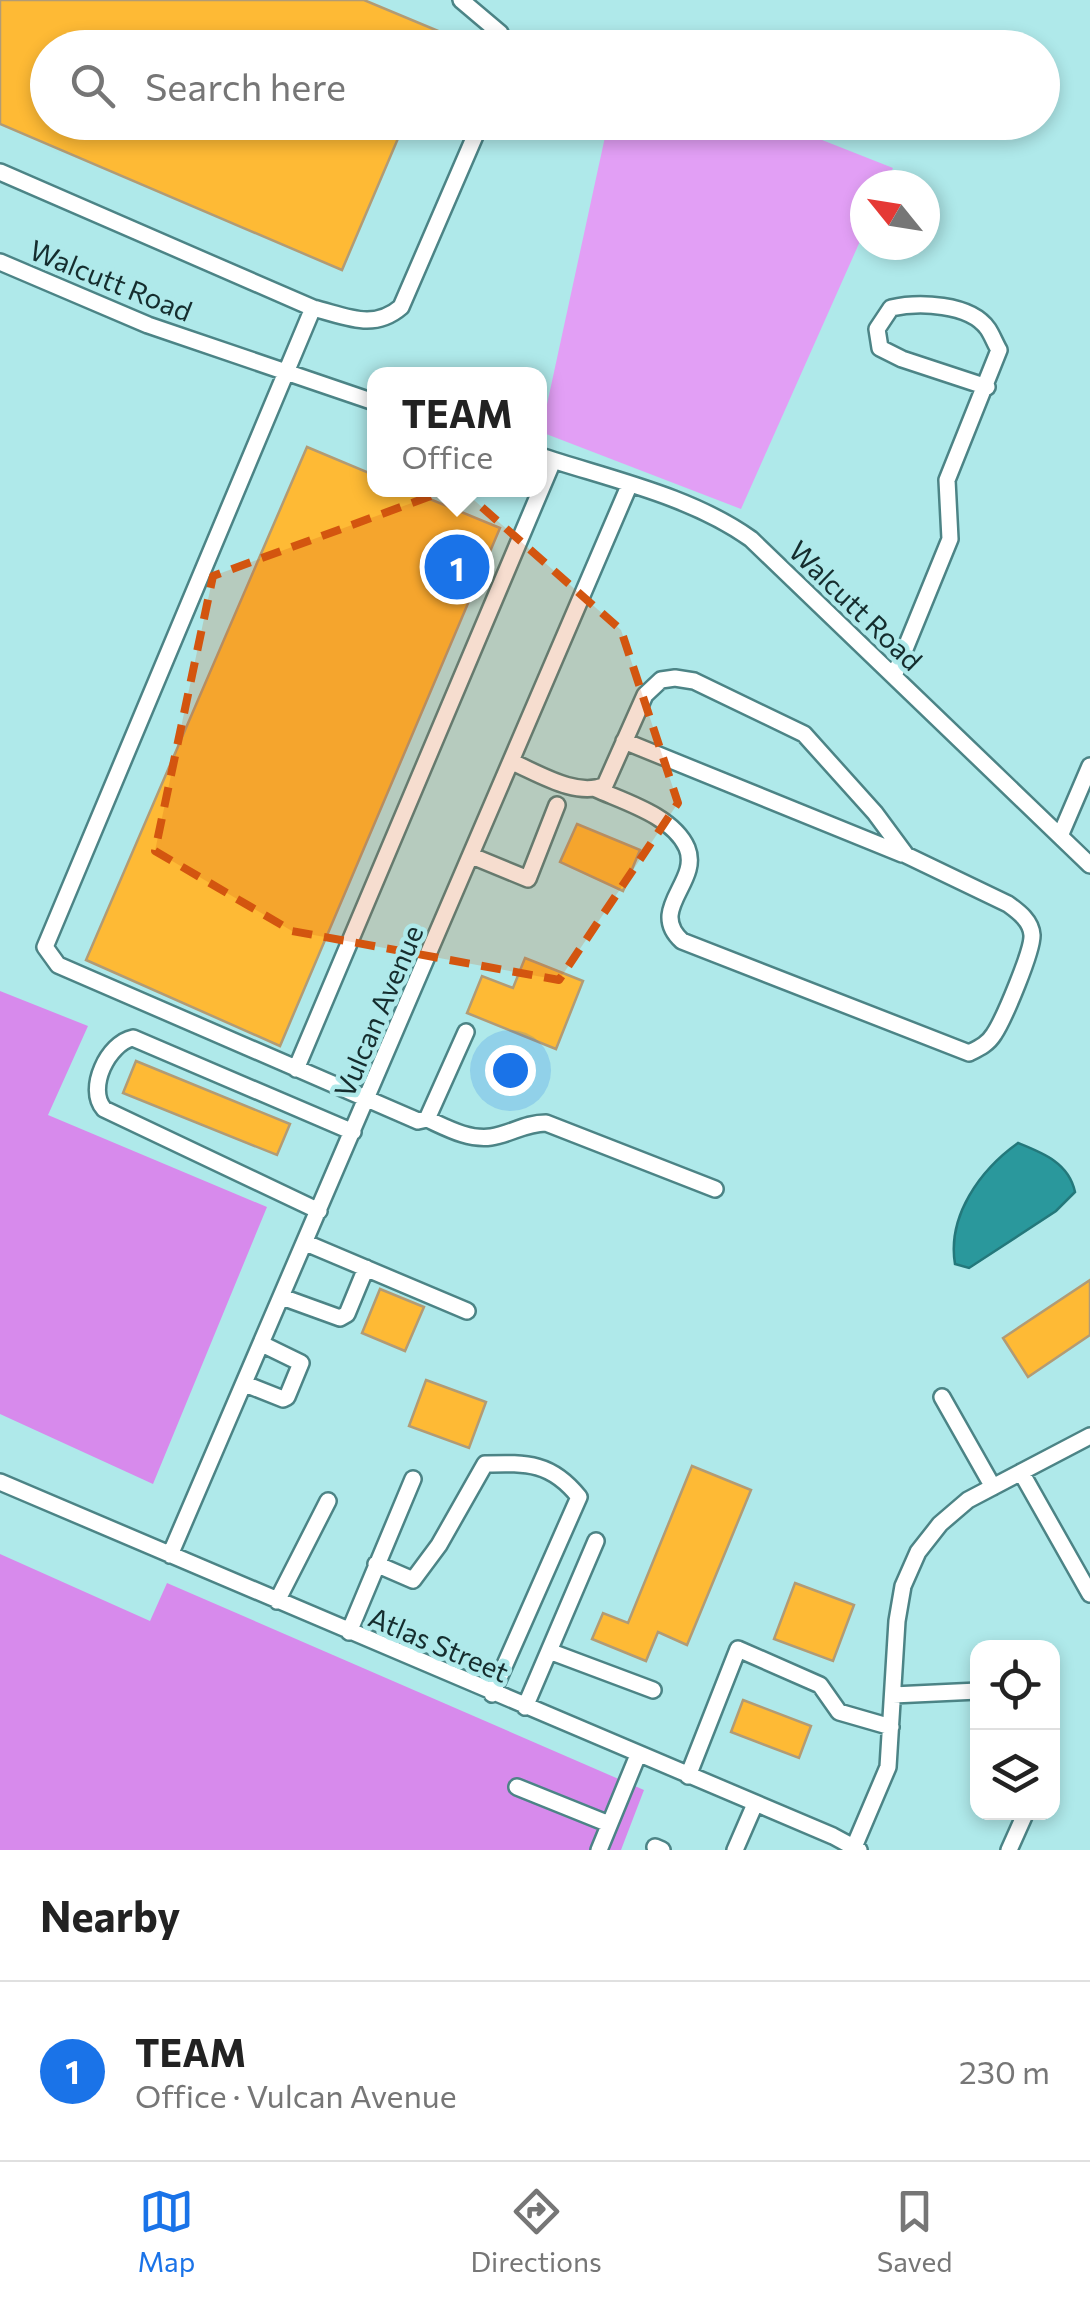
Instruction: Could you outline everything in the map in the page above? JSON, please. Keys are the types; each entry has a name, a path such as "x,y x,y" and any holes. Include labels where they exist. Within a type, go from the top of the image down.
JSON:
{"street":[{"path":"461,0 496,30"},
{"path":"0,172 312,308 365,321 386,320 401,307 472,140"},
{"name":"Walcutt Road","path":"0,262 136,320 367,400"},
{"path":"894,676 950,539 946,480 986,387 999,350 986,325 959,310 919,302 891,308 877,329 880,348 986,387"},
{"path":"312,308 45,947 58,965 418,1120 427,1119 474,1138 492,1137 528,1123 546,1123 716,1188"},
{"name":"Walcutt Road","path":"547,458 688,505 733,526 791,575 1090,864"},
{"name":"Vulcan Avenue","path":"170,1555 630,486"},
{"path":"296,1069 530,497"},
{"path":"596,789 605,784 645,695 661,680 694,681 804,734 875,813 906,855"},
{"path":"512,762 582,789 596,789 657,817 686,847 689,866 669,920 672,932 682,941 969,1054 984,1046 994,1033 1031,949 1032,931 1022,915 1008,904 906,855 624,741"},
{"path":"1060,836 1090,766"},
{"path":"472,856 528,879 557,805"},
{"path":"427,1119 466,1032"},
{"path":"319,1211 104,1109 96,1095 97,1085 112,1052 126,1038 133,1038 354,1132"},
{"path":"306,1243 466,1311"},
{"path":"282,1298 340,1318 347,1314 366,1268"},
{"path":"245,1384 283,1399 287,1397 301,1363 262,1344"},
{"path":"942,1397 993,1487"},
{"path":"856,1849 888,1767 903,1586 918,1552 940,1524 968,1500 1090,1436"},
{"path":"376,1564 413,1580 439,1545 485,1464 520,1463 561,1474 579,1497 492,1694"},
{"path":"1021,1472 1090,1594"},
{"path":"348,1632 413,1479"},
{"name":"Atlas Street","path":"0,1482 856,1849"},
{"path":"277,1601 328,1501"},
{"path":"525,1708 596,1540"},
{"path":"549,1650 654,1690"},
{"path":"688,1776 738,1650 820,1684 839,1712 891,1727"},
{"path":"892,1694 970,1691"},
{"path":"598,1850 638,1755"},
{"path":"517,1787 610,1824"},
{"path":"736,1850 755,1804"},
{"path":"1009,1850 1022,1820"}],"highlighted area":[{"path":"458,486 621,630 678,803 559,980 292,931 155,851 213,576"}],"shaded area":[{"path":"604,140 822,140 893,168 850,170 852,260 741,509 547,434 547,404"},
{"path":"0,991 88,1026 48,1115 267,1207 153,1484 0,1414"},
{"path":"0,1554 150,1621 167,1583 644,1790 621,1850 0,1850"}],"water":[{"path":"1018,1143 1061,1166 1075,1192 1056,1211 969,1268 955,1264 956,1229 969,1196 991,1167"}],"building":[{"path":"0,0 364,0 436,30 30,30 30,137 0,124"},
{"path":"37,140 397,140 342,270"},
{"path":"307,447 367,472 367,497 425,497 500,528 280,1046 86,960"},
{"path":"577,824 640,850 623,891 560,862"},
{"path":"525,958 583,981 556,1049 467,1013 482,976 513,988"},
{"path":"136,1061 290,1124 277,1155 123,1093"},
{"path":"1090,1280 1090,1335 1028,1377 1003,1338"},
{"path":"380,1289 424,1307 405,1351 362,1333"},
{"path":"426,1380 486,1402 469,1448 409,1426"},
{"path":"692,1466 751,1490 687,1645 658,1632 646,1661 592,1639 603,1613 628,1623"},
{"path":"795,1583 854,1605 833,1661 774,1639"},
{"path":"743,1700 811,1726 799,1758 731,1732"}],"place":[{"name":"TEAM","path":"457,567"}]}
